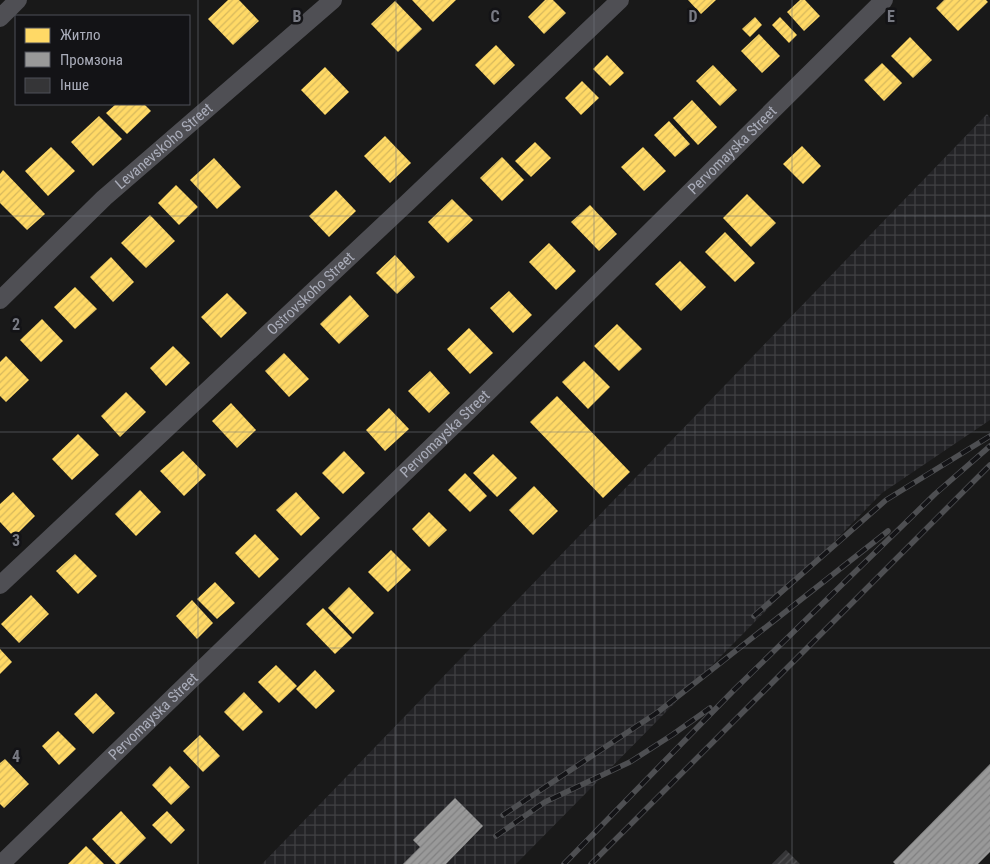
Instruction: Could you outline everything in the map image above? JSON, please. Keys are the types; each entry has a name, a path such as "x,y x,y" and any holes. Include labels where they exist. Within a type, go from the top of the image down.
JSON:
{"street":[{"path":"0,18 18,0"},
{"name":"Levanevskoho Street","path":"0,300 104,198 333,0"},
{"name":"Ostrovskoho Street","path":"0,585 408,203 620,0"},
{"name":"Pervomayska Street","path":"1,864 486,394 884,0"}],"shaded area":[{"path":"987,114 990,118 990,420 882,493 516,864 262,864"}],"building: Житло":[{"path":"228,0 239,0 259,21 233,45 208,19"},
{"path":"412,0 456,0 433,22"},
{"path":"545,0 553,0 566,13 544,34 528,17"},
{"path":"688,0 716,0 701,14"},
{"path":"800,0 805,0 820,16 804,31 787,12"},
{"path":"944,0 986,0 988,2 958,31 936,8"},
{"path":"395,1 422,29 398,52 371,24"},
{"path":"755,17 762,25 750,37 742,29"},
{"path":"780,17 797,35 789,43 772,25"},
{"path":"759,34 780,56 762,73 741,51"},
{"path":"910,37 932,60 913,78 891,56"},
{"path":"496,45 515,65 494,85 475,65"},
{"path":"607,55 624,73 610,86 593,69"},
{"path":"882,63 902,83 884,101 864,80"},
{"path":"713,65 737,90 720,106 696,81"},
{"path":"325,67 349,92 325,115 301,90"},
{"path":"582,81 599,98 581,115 565,98"},
{"path":"692,100 717,127 698,145 673,118"},
{"path":"115,105 145,105 151,111 127,134 106,113"},
{"path":"99,116 122,139 93,166 71,142"},
{"path":"669,121 690,144 675,157 654,135"},
{"path":"385,136 411,163 390,183 364,156"},
{"path":"535,142 551,158 531,177 515,161"},
{"path":"802,146 821,166 803,184 783,164"},
{"path":"51,147 75,171 48,196 25,171"},
{"path":"643,147 666,171 644,191 621,167"},
{"path":"502,157 524,180 502,201 480,178"},
{"path":"214,158 241,187 217,209 190,180"},
{"path":"3,170 45,214 27,230 0,203 0,174"},
{"path":"176,185 198,207 179,225 158,203"},
{"path":"336,190 356,211 329,237 309,216"},
{"path":"747,194 776,223 751,247 723,218"},
{"path":"452,199 473,220 448,243 428,222"},
{"path":"590,205 617,234 599,251 571,222"},
{"path":"150,215 175,241 146,268 121,243"},
{"path":"725,232 755,263 735,282 705,252"},
{"path":"549,243 576,271 556,290 529,262"},
{"path":"395,255 415,277 397,294 376,273"},
{"path":"111,257 134,282 113,302 90,277"},
{"path":"680,261 706,287 681,311 655,284"},
{"path":"75,287 97,309 75,329 54,307"},
{"path":"509,291 532,315 513,333 490,308"},
{"path":"227,293 247,313 221,338 201,317"},
{"path":"350,295 369,316 339,344 320,324"},
{"path":"42,319 63,341 41,362 20,340"},
{"path":"617,324 642,349 619,371 594,346"},
{"path":"469,328 493,353 470,374 447,349"},
{"path":"173,346 190,363 166,386 150,368"},
{"path":"284,353 309,379 289,397 265,371"},
{"path":"6,356 29,380 6,402 0,396 0,362"},
{"path":"584,361 610,387 588,409 562,382"},
{"path":"430,371 450,393 429,413 408,391"},
{"path":"126,392 146,412 120,437 101,416"},
{"path":"557,396 630,472 603,498 530,422"},
{"path":"231,403 256,430 237,448 212,421"},
{"path":"389,408 409,429 385,451 366,430"},
{"path":"78,434 99,455 72,480 52,459"},
{"path":"183,451 206,475 184,496 160,471"},
{"path":"344,451 365,473 343,494 322,473"},
{"path":"493,454 517,478 497,497 473,473"},
{"path":"465,473 487,496 470,512 448,490"},
{"path":"534,486 558,511 533,535 509,510"},
{"path":"140,490 161,512 136,536 115,514"},
{"path":"13,492 35,516 14,537 0,522 0,504"},
{"path":"296,492 320,518 301,536 276,510"},
{"path":"429,512 447,530 429,547 412,529"},
{"path":"255,534 279,559 259,578 235,553"},
{"path":"391,550 411,570 388,592 368,572"},
{"path":"75,554 97,576 78,594 56,571"},
{"path":"215,582 235,603 217,619 197,599"},
{"path":"349,587 374,613 353,634 328,608"},
{"path":"31,595 49,614 19,643 1,624"},
{"path":"192,600 213,623 197,639 176,616"},
{"path":"323,608 352,638 335,654 306,624"},
{"path":"0,649 12,662 0,674"},
{"path":"276,665 297,686 279,703 258,682"},
{"path":"315,670 335,691 316,709 296,689"},
{"path":"244,692 263,712 243,731 224,712"},
{"path":"96,693 115,713 93,734 74,714"},
{"path":"58,731 76,749 59,765 42,746"},
{"path":"200,735 220,756 203,772 183,751"},
{"path":"5,759 29,784 4,808 0,804 0,763"},
{"path":"170,766 190,787 171,805 152,785"},
{"path":"121,811 146,838 119,864 116,864 92,839"},
{"path":"167,811 185,830 171,844 152,825"},
{"path":"86,846 104,864 68,864"}],"building: Промзона":[{"path":"990,764 990,852 978,864 895,864 893,862"},
{"path":"455,798 483,826 446,864 403,864 420,847 413,840"}],"building: Інше":[{"path":"786,850 800,864 772,864"}],"railway":[{"path":"754,616 886,500 990,436"},
{"path":"564,864 734,690 935,494 990,446"},
{"path":"591,864 990,465"},
{"path":"503,815 658,712 888,531"},
{"path":"496,836 545,802 630,762 710,708"}]}
